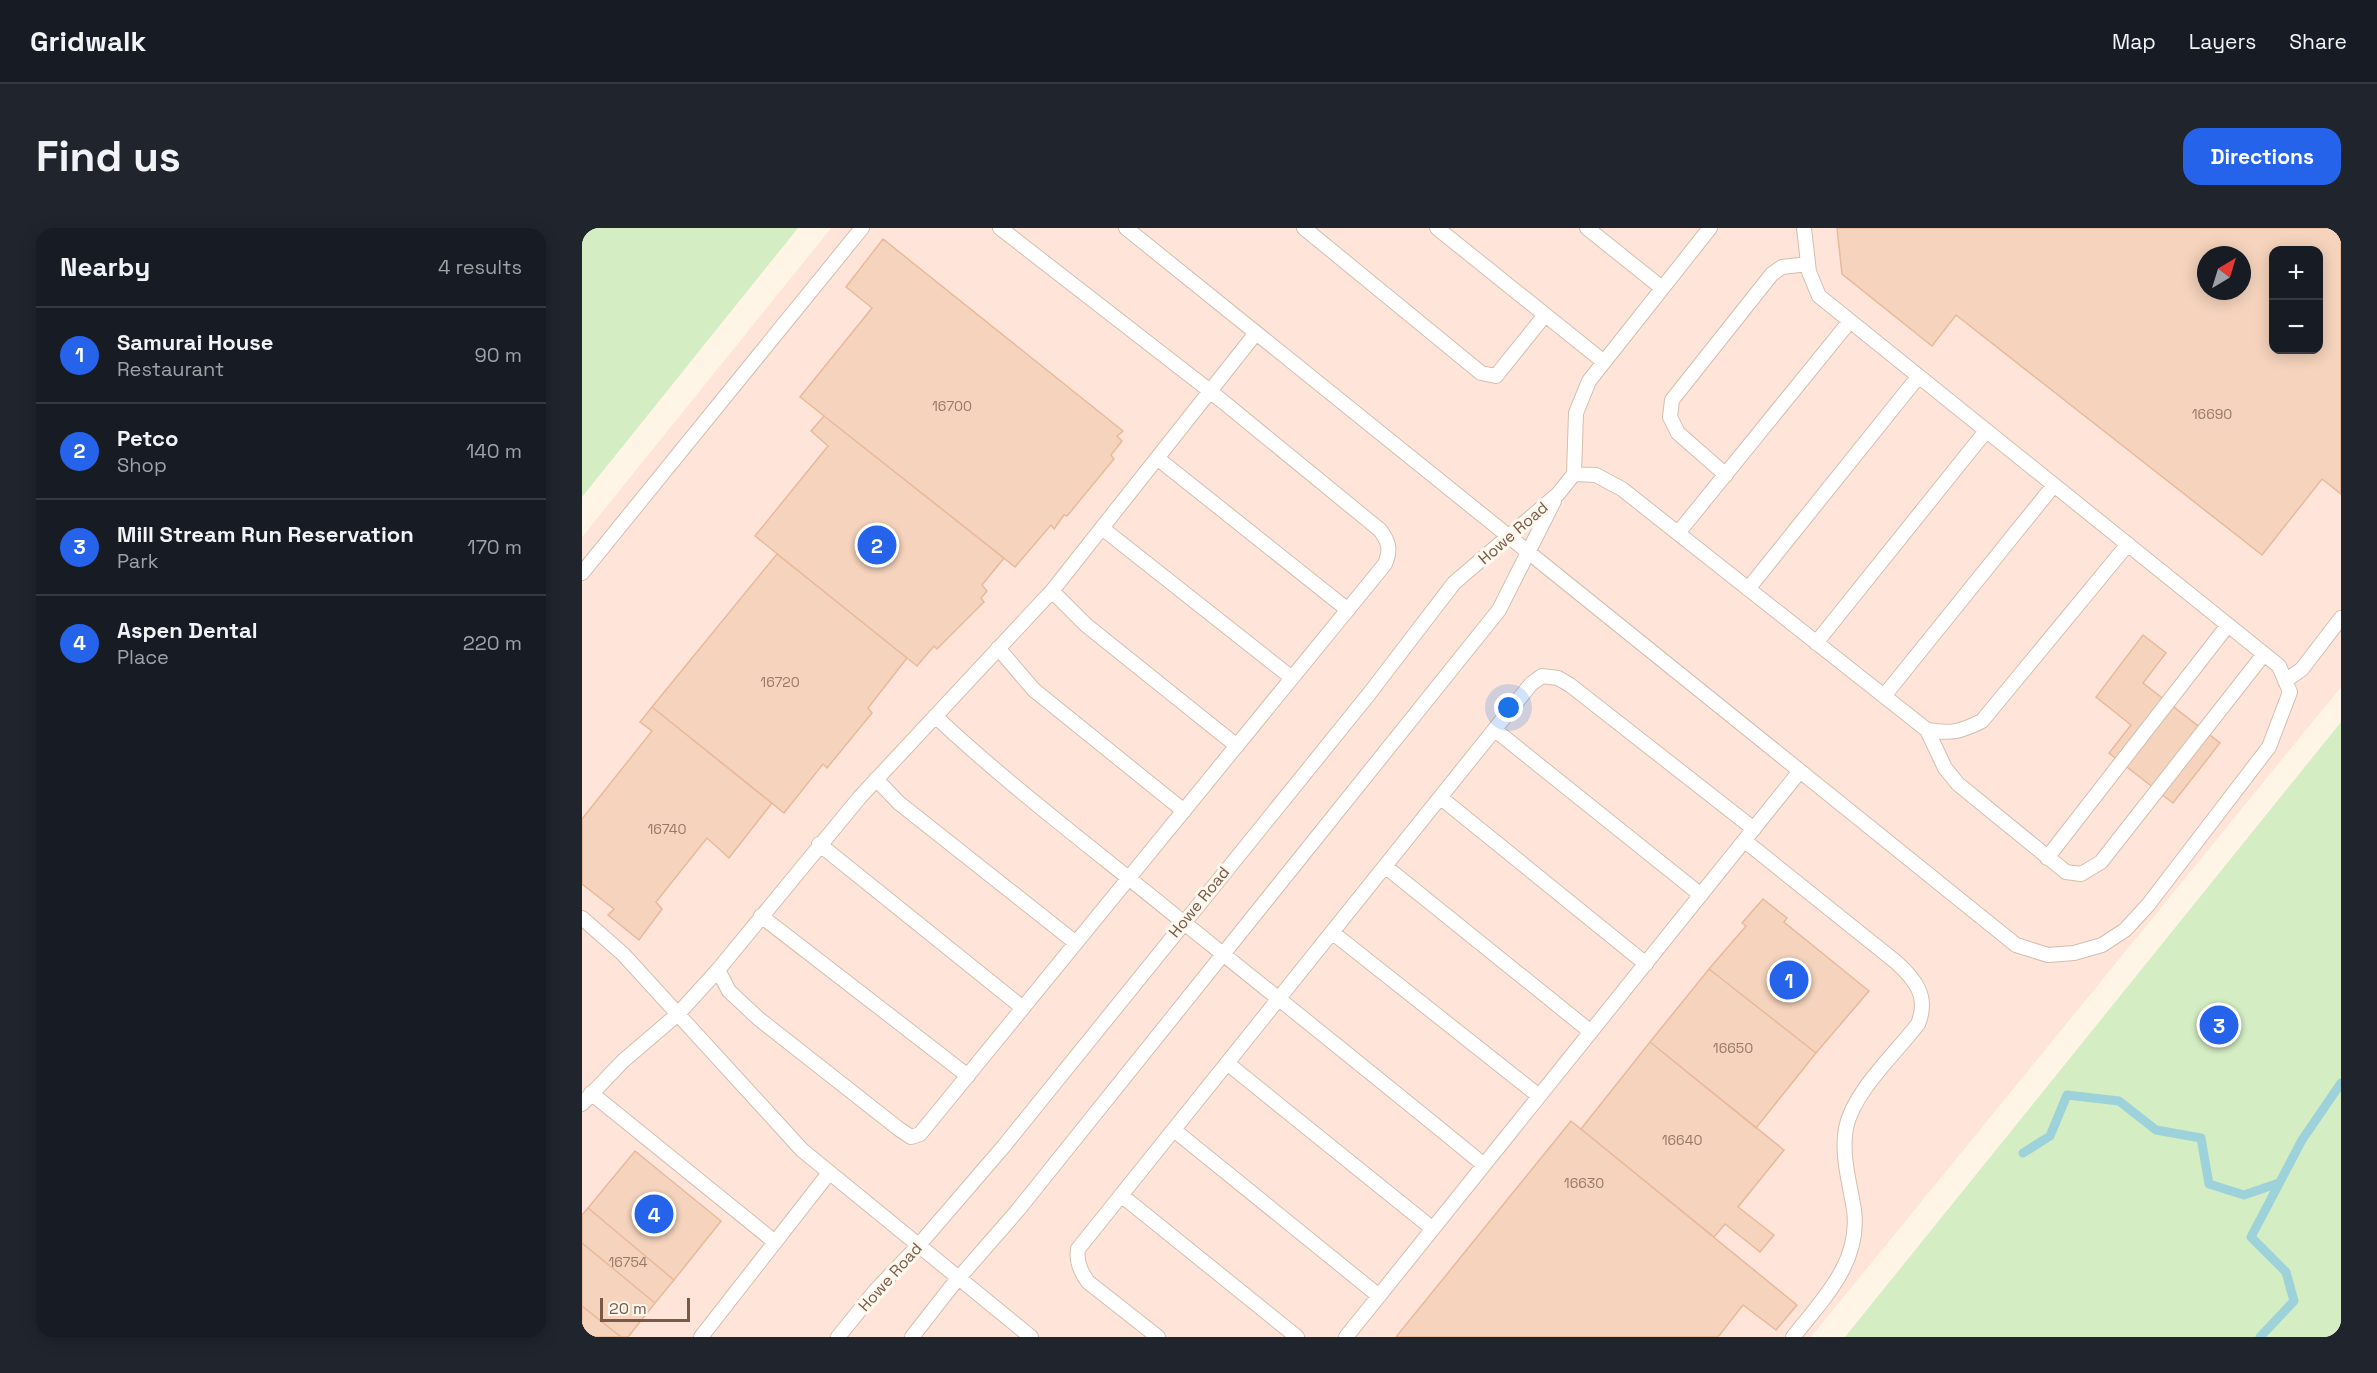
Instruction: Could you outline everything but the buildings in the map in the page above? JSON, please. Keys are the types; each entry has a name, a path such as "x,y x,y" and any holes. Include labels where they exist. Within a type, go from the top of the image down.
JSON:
{"lane":[{"path":"582,573 862,228"},
{"path":"718,970 729,991 759,1019 899,1130 911,1137 920,1134 1385,564 1389,553 1388,542 1380,530 1210,391 1000,228"},
{"path":"1126,228 2016,945 2048,955 2074,953 2102,945 2125,930 2148,905 2269,747 2290,692 2279,666 1819,296 1808,264 1804,228"},
{"path":"1304,228 1481,373 1496,376 1545,315"},
{"path":"1437,228 1604,362"},
{"path":"1587,228 1662,288"},
{"path":"1558,494 1574,474 1576,413 1589,381 1710,228"},
{"path":"1726,475 1678,433 1670,417 1672,400 1772,274 1782,267 1808,264"},
{"path":"1678,533 1850,321"},
{"path":"776,1242 587,1099 623,1060 678,1014 718,970 819,844 876,779 1052,591 1256,333"},
{"path":"1748,589 1917,376"},
{"path":"1816,644 1986,431"},
{"path":"1157,458 1348,610"},
{"path":"1574,474 1596,475 1622,489 1927,730 1945,768 1958,784 2066,872 2081,874 2101,862 2264,654"},
{"path":"1884,696 2054,485"},
{"name":"Howe Road","path":"838,1337 876,1290 918,1246 1004,1146 1369,694 1454,583 1558,494"},
{"name":"Howe Road","path":"912,1337 1018,1210 1500,610 1558,494"},
{"path":"1102,528 1292,678"},
{"path":"1927,730 1948,734 1965,730 1982,722 2128,544"},
{"path":"1052,591 1086,625 1237,746"},
{"path":"2285,681 2302,669 2341,618"},
{"path":"2046,858 2228,625"},
{"path":"998,648 1034,690 1184,810"},
{"path":"1158,1337 1088,1282 1081,1272 1076,1257 1078,1249 1532,684 1542,676 1558,678 1570,685 1754,829"},
{"path":"934,716 977,755 1484,1165"},
{"path":"1495,730 1701,895"},
{"path":"1346,1337 1800,771"},
{"path":"876,779 899,803 1076,943"},
{"path":"1441,798 1646,964"},
{"path":"1745,841 1910,974 1918,986 1922,1000 1923,1012 1918,1024 1855,1105 1846,1128 1845,1151 1854,1213 1854,1241 1840,1277 1793,1337"},
{"path":"819,844 1023,1008"},
{"path":"1386,867 1591,1032"},
{"path":"761,916 968,1076"},
{"path":"582,918 624,954 802,1150 1031,1337"},
{"path":"1333,933 1539,1096"},
{"path":"1227,1064 1432,1229"},
{"path":"1174,1130 1379,1296"},
{"path":"701,1337 829,1173"},
{"path":"1121,1195 1297,1337"}],"shaded area":[{"path":"831,228 2341,228 2341,687 1811,1337 582,1337 582,537"}],"green space":[{"path":"582,228 798,228 582,497"},
{"path":"2341,722 2341,1337 1845,1337"}],"waterway":[{"path":"2260,1337 2294,1301 2286,1272 2251,1237 2302,1140 2341,1083"},
{"path":"2023,1153 2050,1136 2067,1095 2119,1101 2156,1130 2201,1138 2209,1184 2244,1195 2279,1183"}],"place":[{"name":"Petco","path":"877,545"},
{"name":"Samurai House","path":"1789,980"},
{"name":"Mill Stream Run Reservation","path":"2219,1025"},
{"name":"Aspen Dental","path":"654,1214"}]}
